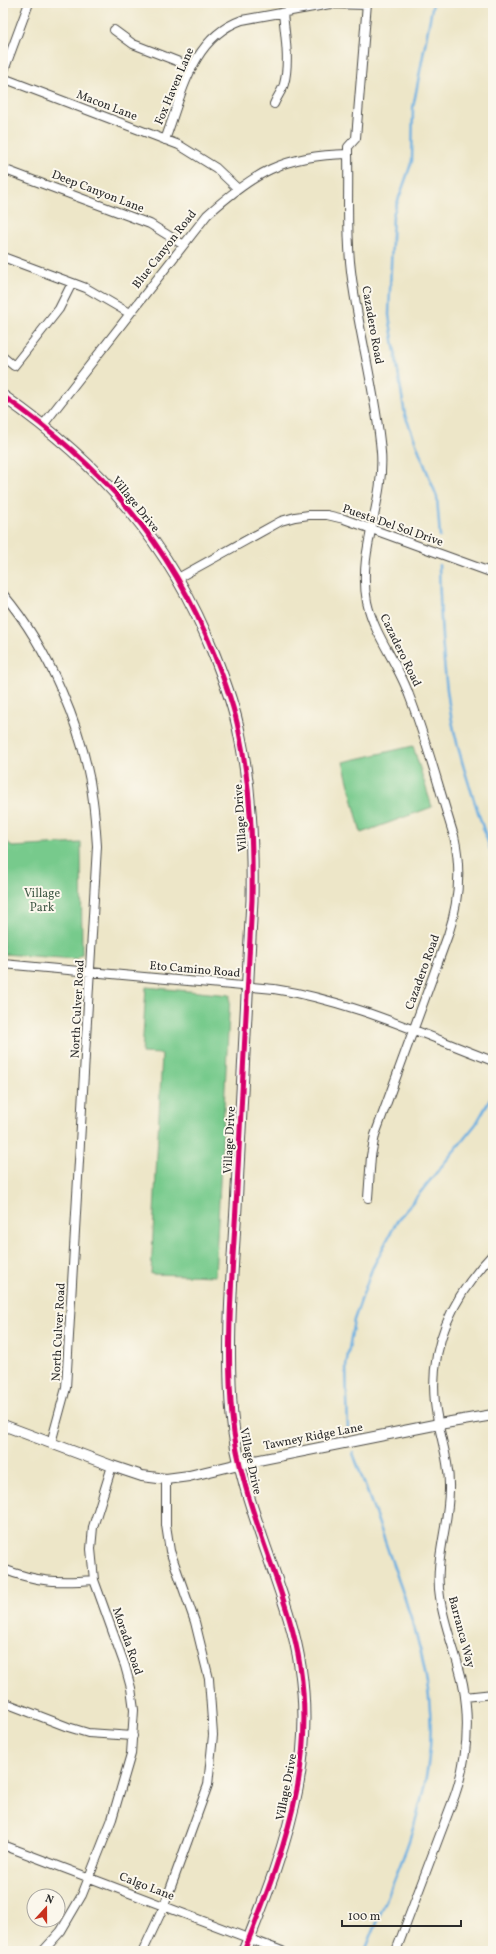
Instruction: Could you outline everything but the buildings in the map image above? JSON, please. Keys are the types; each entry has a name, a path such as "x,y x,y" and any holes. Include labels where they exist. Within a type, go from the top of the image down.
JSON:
{"main road":[{"name":"Village Drive","path":"3,396 43,425 93,469 122,500 159,548 178,578 205,633 226,685 239,731 245,767 251,811 253,847 252,900 229,1331 232,1419 239,1464 250,1503 290,1620 300,1659 305,1703 302,1764 292,1817 244,1951"}],"street":[{"path":"3,73 29,3"},
{"name":"Fox Haven Lane","path":"165,140 192,67 203,47 230,24 242,20 330,4 367,4"},
{"name":"Cazadero Road","path":"367,4 356,138 348,147 349,253 351,272 368,363 381,452 380,482 370,529 365,573 370,614 410,696 454,836 459,865 459,893 454,918 414,1031 375,1134 371,1156 368,1198"},
{"path":"274,104 284,84 285,75 285,42 282,13"},
{"path":"114,30 133,44 192,67"},
{"name":"Macon Lane","path":"3,78 165,140 199,156 216,168 237,188"},
{"name":"Blue Canyon Road","path":"43,425 206,214 237,188 257,175 284,163 308,158 348,154"},
{"name":"Deep Canyon Lane","path":"3,169 139,219 182,244"},
{"path":"3,257 72,283 100,296 129,313"},
{"path":"3,357 14,366 59,309 72,283"},
{"name":"Puesta Del Sol Drive","path":"178,578 268,527 295,517 327,515 493,573"},
{"name":"North Culver Road","path":"3,594 27,628 63,695 76,726 93,800 97,846 91,972 66,1388 51,1443"},
{"name":"Eto Camino Road","path":"3,964 300,992 322,998 493,1061"},
{"name":"Barranca Way","path":"396,1951 463,1772 466,1746 465,1697 463,1684 443,1617 439,1595 438,1561 448,1511 450,1489 434,1384 436,1361 442,1335 457,1299 469,1281 493,1254"},
{"name":"Tawney Ridge Lane","path":"3,1425 142,1476 166,1479 189,1476 239,1464 439,1424 493,1416"},
{"name":"Morada Road","path":"43,1951 61,1931 82,1895 90,1877 127,1772 133,1736 134,1710 131,1688 125,1666 94,1580 91,1549 93,1527 112,1466"},
{"path":"143,1951 164,1906 208,1785 214,1735 209,1679 195,1622 170,1551 166,1525 166,1479"},
{"path":"3,1569 42,1580 62,1582 94,1580"},
{"path":"465,1697 493,1694"},
{"path":"3,1702 68,1727 88,1733 133,1736"},
{"name":"Calgo Lane","path":"3,1845 282,1951"}],"green space":[{"path":"413,746 432,807 361,833 343,762"},
{"name":"Village Park","path":"3,837 12,847 81,843 82,954 76,959 3,954"},
{"path":"146,987 230,995 215,1276 151,1274 162,1054 142,1053"}],"waterway":[{"path":"433,3 413,108 412,161 393,215 389,315 405,415 437,497 440,537"},
{"path":"439,565 443,652 449,704 457,743 493,858"},
{"path":"348,1430 346,1366 354,1320 372,1269 397,1221 476,1124 493,1094"},
{"path":"353,1453 400,1584 416,1634 423,1660 427,1686 431,1738 424,1789 418,1813 402,1860 365,1951"}],"cycle path":[{"path":"3,396 71,449 101,478 129,509 154,542 176,576 196,614 214,654 232,702 243,753 249,795 252,900 231,1285 230,1390 235,1442 241,1468 247,1493 289,1618 300,1662 304,1705 303,1747 297,1788 288,1828 275,1869 244,1951"}]}
